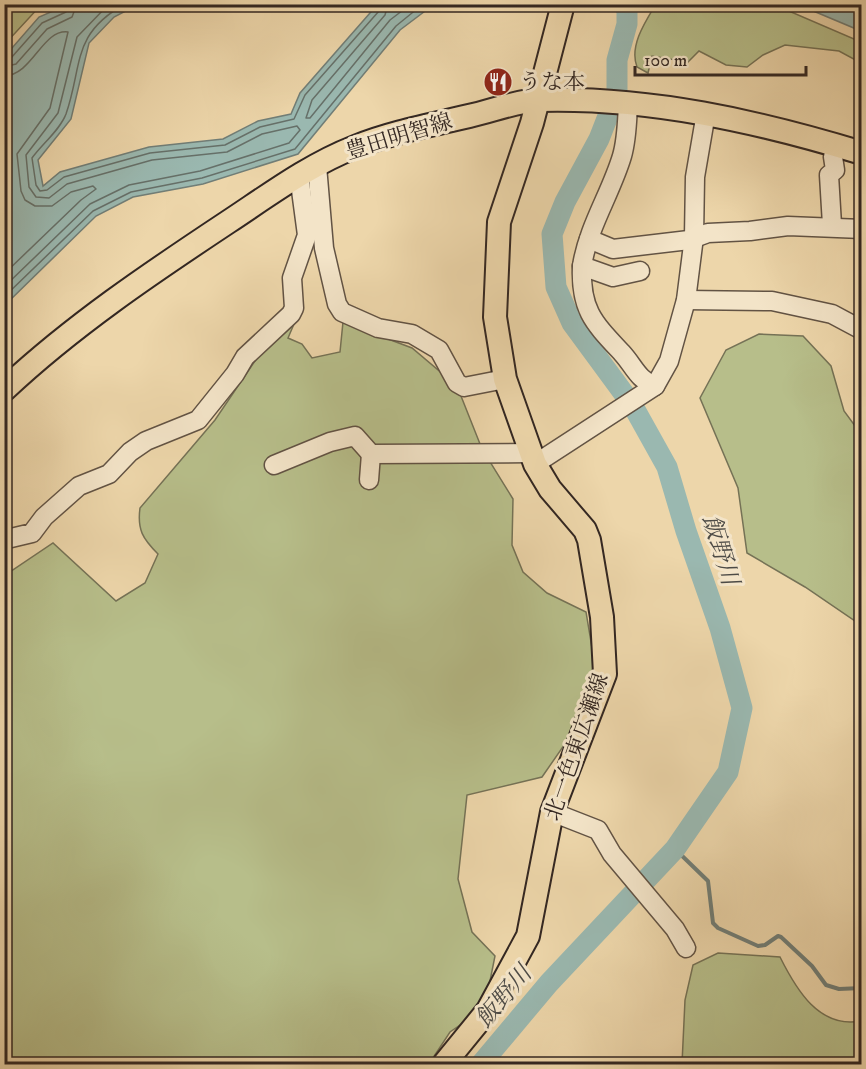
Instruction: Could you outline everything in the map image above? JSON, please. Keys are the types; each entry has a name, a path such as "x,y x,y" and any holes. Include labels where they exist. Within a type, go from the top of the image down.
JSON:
{"main road":[{"name":"北一色東広瀬線","path":"444,1065 488,1010 528,936 552,812 605,674 605,655 589,540 585,530 550,489 533,459 505,379 495,317 499,222 532,123 536,100 563,4"},
{"name":"豊田明智線","path":"4,390 36,361 167,262 308,170 353,147 394,133 536,100 568,101 626,104 706,113 861,153"}],"street":[{"path":"626,104 622,156 589,239 582,266 583,299 592,320 623,354 650,390"},
{"path":"371,454 533,459 613,415 650,390 669,361 686,300 694,237 695,177 706,113"},
{"path":"832,225 830,175 835,170 833,156 836,145"},
{"path":"308,170 337,304 342,312 378,328 412,334 439,350 457,383 464,387 505,379"},
{"path":"11,538 32,532 44,517 79,486 109,474 130,452 146,441 177,431 198,420 236,374 245,357 291,314 294,308 292,278 307,235 308,170"},
{"path":"589,239 613,249 689,240 708,233 832,225 861,229"},
{"path":"582,266 613,277 640,271"},
{"path":"686,300 772,301 832,314 861,330"},
{"path":"273,465 330,442 356,436 371,454 369,480"},
{"path":"552,812 598,830 612,854 675,929 686,948"}],"green space":[{"path":"656,4 775,5 861,42 861,63 839,51 785,45 763,55 747,67 726,65 699,51 688,62 652,56 648,73 637,67 635,51 639,34"},
{"path":"4,5 41,5 5,44"},
{"path":"297,317 288,338 302,344 312,358 340,352 343,322 412,348 457,386 482,449 513,499 512,545 523,572 547,593 586,612 596,672 576,728 542,777 467,795 458,879 472,932 495,956 489,986 475,1015 450,1032 429,1064 5,1064 4,576 53,543 116,601 145,583 158,554 142,534 139,522 140,508 215,420 261,352"},
{"path":"759,334 803,336 831,366 844,411 861,434 861,625 805,587 747,553 738,488 700,398 726,350"},
{"path":"718,953 780,957 802,993 821,1013 846,1022 861,1021 861,1064 682,1064 685,1000 693,965"}],"water":[{"path":"67,5 137,5 114,17 89,43 71,119 38,160 43,186 60,172 149,147 223,139 258,121 291,114 300,93 377,5 433,5 400,30 298,154 203,184 133,197 96,216 5,305 5,56 39,17"},
{"path":"799,5 861,5 861,31"}],"waterway":[{"name":"飯野川","path":"481,1064 549,983 675,849 728,772 742,708 720,628 686,531 667,467 633,406 572,323 556,287 552,234 565,202 599,139 617,93 617,60 627,24 627,10 623,4"},
{"path":"675,849 708,881 713,923 718,928 758,946 765,945 778,936 781,937 812,966 826,985 839,989 862,988"}],"place":[{"name":"うな本","path":"498,82"}]}
